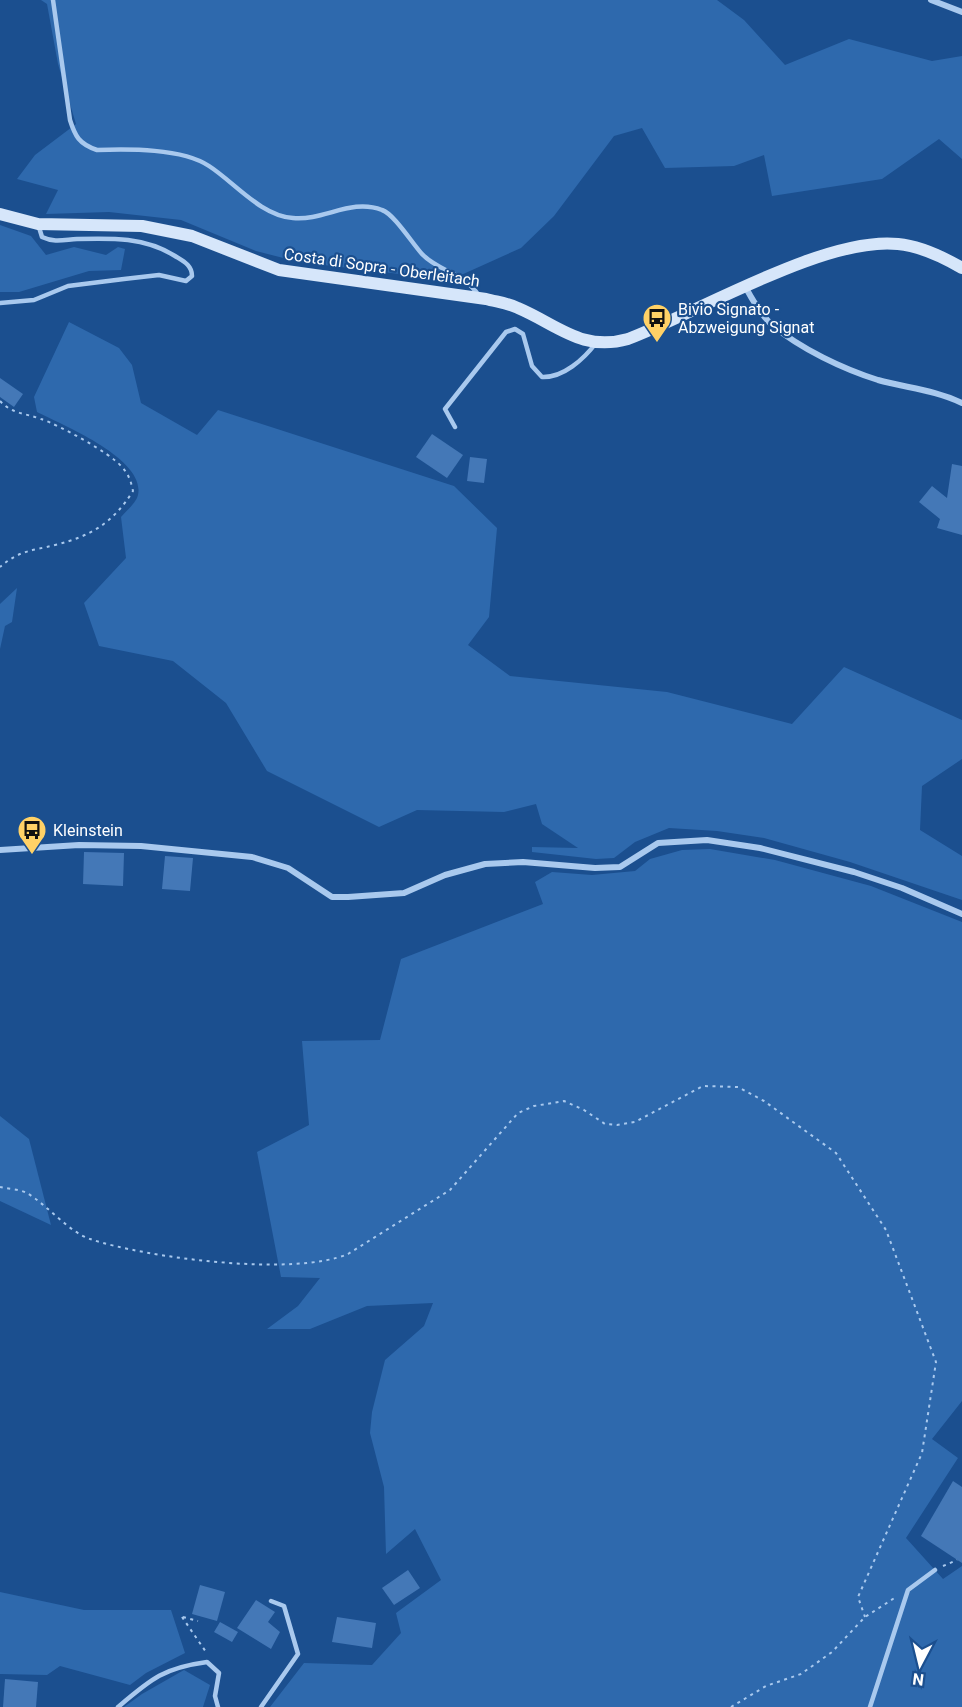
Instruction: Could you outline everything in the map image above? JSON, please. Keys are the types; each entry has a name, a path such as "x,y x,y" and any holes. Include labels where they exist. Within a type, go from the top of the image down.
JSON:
{"main road":[{"name":"Costa di Sopra - Oberleitach","path":"0,214 38,224 142,226 192,236 279,270 480,297 517,307 581,340 611,344 628,339 800,264 854,246 876,243 899,244 924,250 962,268"}],"street":[{"path":"930,0 962,12"},
{"path":"746,288 755,305 772,324 852,371 880,380 925,389 962,403"},
{"path":"0,850 79,844 120,845 230,855 271,861 288,868 332,897 404,893 445,875 485,864 523,862 595,868 620,867 658,843 707,840 760,848 854,872 902,888 962,914"}],"lane":[{"path":"52,0 70,120 75,137 84,146 97,150 174,154 207,164 267,209 292,218 315,217 364,205 385,211 423,256 472,284 480,297"},
{"path":"0,303 34,300 69,286 159,275 186,280 192,276 192,271 187,264 161,247 138,240 103,238 55,242 42,237 38,224"},
{"path":"455,427 445,409 506,332 515,328 523,334 532,366 542,377 552,377 566,370 587,355 596,343"},
{"path":"870,1707 908,1590 935,1570"},
{"path":"261,1707 298,1654 284,1606 271,1601"},
{"path":"118,1707 152,1678 179,1666 207,1662 219,1672 215,1696 218,1707"}],"path":[{"path":"0,401 7,409 42,419 104,453 120,464 128,474 133,491 104,525 93,533 54,545 26,550 0,567"},
{"path":"0,1187 25,1192 88,1238 156,1254 267,1264 330,1262 348,1254 450,1190 518,1113 534,1106 564,1101 584,1110 605,1124 617,1125 635,1122 703,1086 738,1087 764,1101 836,1153 886,1230 936,1362 922,1453 858,1598 865,1617"},
{"path":"935,1570 957,1560"},
{"path":"731,1707 743,1697 766,1686 801,1674 832,1652 865,1617 908,1590"},
{"path":"198,1621 182,1617 205,1651"}],"shaded area":[{"path":"41,0 717,0 744,20 785,65 849,39 932,61 962,56 962,159 939,139 882,179 772,196 764,155 734,166 665,168 642,128 614,136 554,216 521,248 450,280 299,262 256,251 181,220 109,212 46,214 58,190 17,179 35,155 76,124 58,64 47,4"},
{"path":"0,225 31,236 46,255 74,247 106,255 118,247 125,249 121,270 89,271 19,292 0,292"},
{"path":"69,322 119,348 132,365 141,403 197,435 218,410 454,486 497,528 489,617 468,645 510,676 667,692 792,724 844,667 962,720 962,759 922,786 920,830 962,856 962,900 850,862 764,838 717,831 669,828 635,842 614,858 596,859 532,852 532,847 578,848 542,824 536,804 504,812 417,810 379,827 267,771 226,703 173,661 99,646 84,603 126,558 121,517 137,498 137,482 129,469 116,456 82,434 37,412 34,397"},
{"path":"17,588 12,622 5,626 0,649 0,604"},
{"path":"710,849 775,860 871,886 962,922 962,1401 932,1439 958,1458 906,1538 943,1579 962,1566 962,1707 270,1707 304,1663 372,1665 401,1633 396,1613 441,1580 415,1529 386,1554 384,1487 370,1433 372,1412 385,1360 424,1326 433,1303 367,1306 310,1329 267,1329 298,1306 320,1278 281,1277 257,1152 309,1125 302,1041 380,1040 401,959 543,904 535,882 552,872 592,875 635,871 650,859 682,850"},
{"path":"0,1116 29,1139 51,1225 0,1201"},
{"path":"0,1592 84,1610 171,1610 185,1653 146,1673 130,1685 60,1666 47,1675 0,1674"},
{"path":"184,1670 210,1685 203,1707 124,1707 142,1694"}],"building":[{"path":"0,378 23,394 14,407 0,397"},
{"path":"432,434 463,455 447,478 416,457"},
{"path":"470,457 487,459 484,483 467,481"},
{"path":"952,464 962,466 962,535 937,528 940,519 919,502 932,486 947,498"},
{"path":"84,852 124,853 123,886 83,884"},
{"path":"165,856 193,858 190,891 162,889"},
{"path":"953,1481 962,1487 962,1563 921,1536"},
{"path":"408,1570 420,1588 394,1605 382,1588"},
{"path":"200,1585 225,1592 217,1621 192,1614"},
{"path":"256,1600 275,1612 268,1622 280,1632 271,1649 237,1628"},
{"path":"337,1617 376,1623 372,1648 332,1642"},
{"path":"220,1622 238,1632 232,1642 214,1632"},
{"path":"5,1679 38,1682 36,1707 3,1707"}],"place":[{"name":"Bivio Signato - Abzweigung Signat","path":"657,344"},
{"name":"Kleinstein","path":"32,856"}]}
